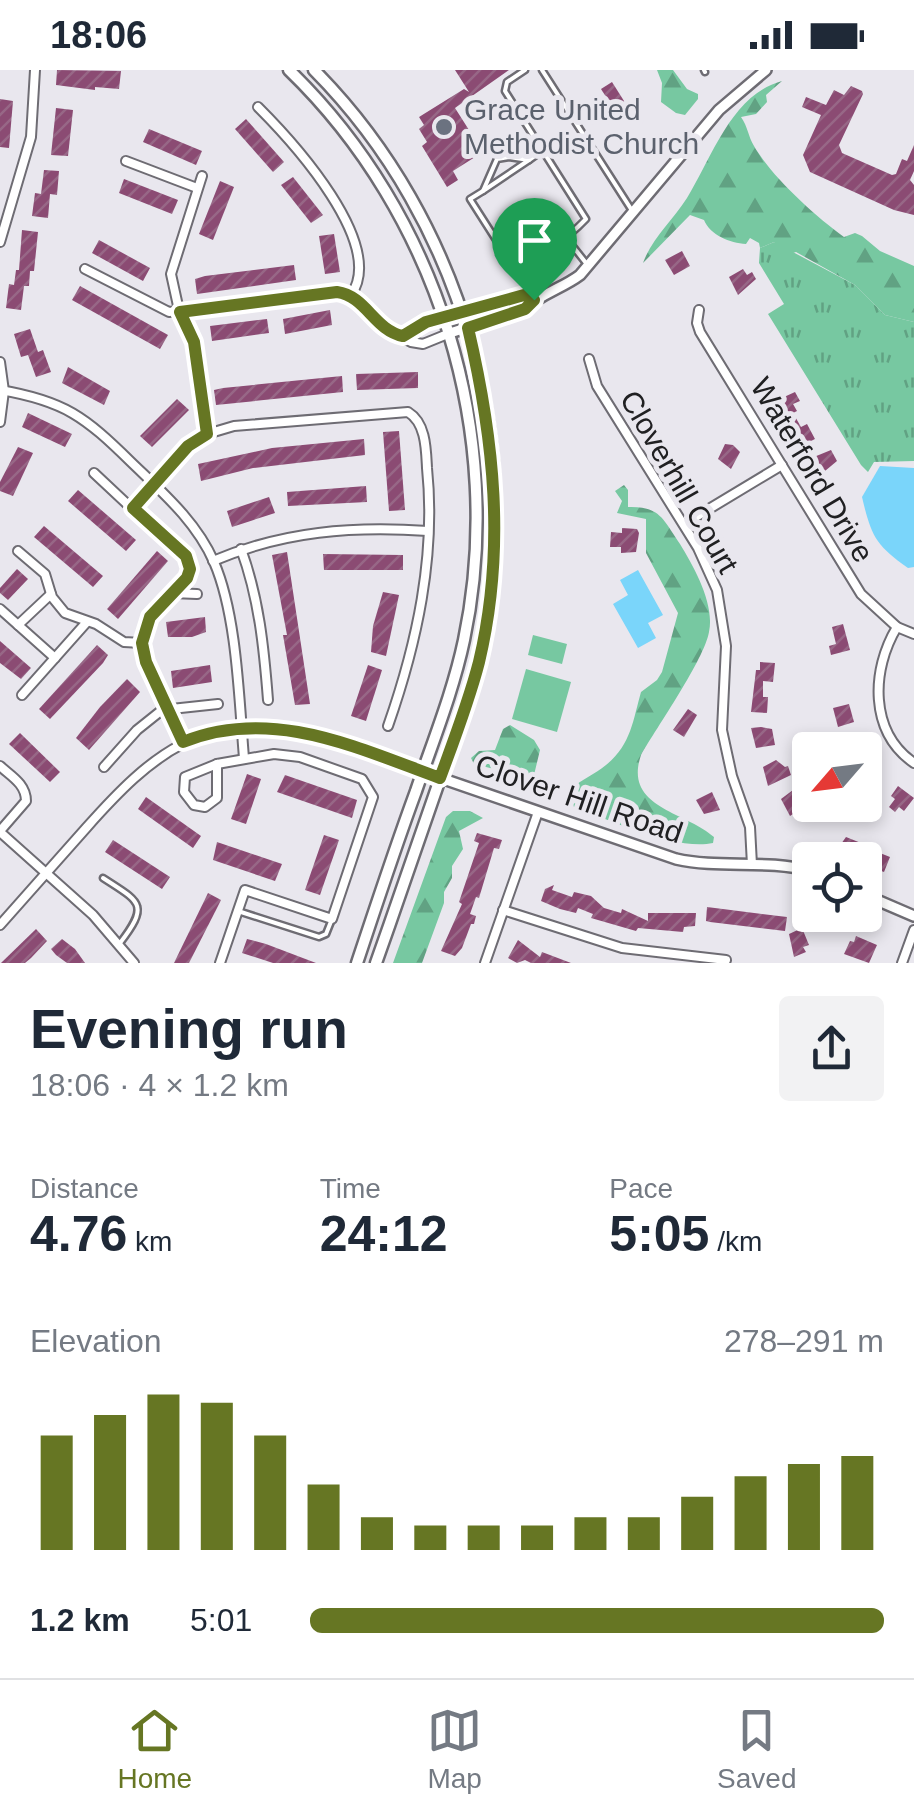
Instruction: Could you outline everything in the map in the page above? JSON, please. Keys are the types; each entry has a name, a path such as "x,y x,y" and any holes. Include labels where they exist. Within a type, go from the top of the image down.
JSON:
{"main road":[{"path":"289,70 329,113 374,173 414,244 450,333 472,437 476,552 459,660 356,963"},
{"path":"314,70 366,131 425,224 468,328 491,443 494,545 479,661 376,963"}],"street":[{"path":"0,242 31,138 35,70"},
{"path":"85,269 157,309 180,312 337,292 351,295 381,326 423,344 525,309 534,300 570,283 589,266 738,90 766,70"},
{"path":"258,107 311,167 346,224 360,267 359,282 351,295"},
{"path":"126,161 198,188"},
{"path":"202,176 171,265 180,312 194,342 207,434"},
{"path":"403,336 426,322 524,295 534,300"},
{"name":"Waterford Drive","path":"698,310 700,332 861,594 897,627 914,634"},
{"name":"Cloverhill Court","path":"589,359 597,386 710,572 722,610 726,646 722,730 750,827 752,865"},
{"path":"0,362 0,422"},
{"path":"2,390 48,400 82,417 192,525 213,560 227,608 244,758"},
{"path":"133,508 188,446 207,434 234,426 408,412 419,421 426,456 426,577 419,619 388,726"},
{"path":"684,524 782,464"},
{"path":"94,473 190,562 189,575 150,617 142,643 146,662 183,742"},
{"path":"213,560 272,539 318,530 428,531"},
{"path":"241,549 253,580 268,700"},
{"path":"18,552 46,577 51,594 65,614 96,624 124,642 142,643"},
{"path":"172,593 198,594"},
{"path":"18,625 51,594"},
{"path":"0,609 55,658"},
{"path":"22,695 86,623"},
{"path":"897,627 880,663 878,694 891,739 914,763"},
{"path":"104,767 153,715 169,709 218,704"},
{"name":"Clover Hill Road","path":"0,925 121,788 144,768 183,742 242,727 279,728 328,738 676,859 792,868"},
{"path":"217,764 217,798 205,807 194,805 184,792 185,777 217,764 274,754 300,757 362,780 371,790 372,803 332,919 245,890 220,963"},
{"path":"0,766 26,794 26,801 0,832 93,914 134,963"},
{"path":"485,963 538,812"},
{"path":"882,902 914,916"},
{"path":"503,910 622,948 726,960"},
{"path":"902,963 914,930"}],"lane":[{"path":"525,70 507,82 505,90 543,150 586,219 567,239 514,268 470,199 543,150"},
{"path":"542,70 634,213"},
{"path":"483,191 497,159 529,160"},
{"path":"567,239 589,266"},
{"path":"103,878 134,898 139,906 138,918 120,943"},
{"path":"238,910 319,937 326,934 332,919"}],"green space":[{"path":"657,70 673,70 687,89 698,94 685,115 661,102 662,83"},
{"path":"782,81 766,95 767,102 756,114 741,117 754,146 794,195 844,237 855,233 880,251 914,266 914,322 885,315 855,285 796,252 787,255 774,242 760,248 750,238 746,244 727,240 704,220 690,215 643,263 736,114 764,88"},
{"path":"774,242 855,285 885,315 914,322 914,461 874,462 868,472 861,465 768,314 784,304 759,263 760,248"},
{"path":"624,485 628,490 628,507 654,512 680,544 702,586 710,621 699,659 641,755 641,787 660,806 714,837 713,843 681,843 643,833 574,807 569,794 621,749 641,692 662,672 678,613 646,553 646,519 617,513 622,501 615,491"},
{"path":"533,635 567,644 562,664 528,655"},
{"path":"526,669 571,682 557,732 512,719"},
{"path":"510,725 534,740 540,750 534,775 517,782 494,769 474,764 471,758 479,751 495,750 503,729"},
{"path":"453,811 470,811 483,818 459,831 463,849 452,866 452,878 422,963 393,963 446,817"}],"water":[{"path":"880,466 914,468 914,567 908,568 888,553 868,521 862,497"},
{"path":"638,570 663,615 648,623 656,638 638,648 613,604 628,595 620,580"}],"building":[{"path":"57,70 121,71 119,89 56,85"},
{"name":"Grace United Methodist Church","path":"455,70 509,70 455,108 483,152 453,171 458,180 447,187 422,146 427,142 419,129 424,125 419,117 464,89 469,92"},
{"path":"612,82 631,112 620,119 601,89"},
{"path":"851,86 863,94 839,145 842,153 892,175 902,159 907,161 914,145 910,180 914,185 914,215 894,210 810,172 803,155 821,115 802,107 806,97 826,105 834,90 844,95"},
{"path":"0,99 13,101 9,148 0,147"},
{"path":"56,108 73,110 68,156 51,155"},
{"path":"246,119 284,162 273,172 235,129"},
{"path":"149,129 202,151 196,165 143,142"},
{"path":"44,170 59,171 57,195 50,194 48,218 32,216 35,193 41,194"},
{"path":"293,177 323,215 311,223 281,185"},
{"path":"124,179 178,200 172,214 119,193"},
{"path":"220,181 234,187 213,240 199,234"},
{"path":"22,230 38,232 34,271 30,271 29,286 24,286 21,310 6,308 9,284 14,285 19,270"},
{"path":"334,234 340,272 325,274 319,236"},
{"path":"99,240 150,268 143,281 92,253"},
{"path":"682,251 690,266 674,275 665,260"},
{"path":"294,265 296,280 197,294 195,279 205,276"},
{"path":"743,269 747,275 752,272 756,279 738,295 729,277"},
{"path":"80,286 168,335 160,349 72,300"},
{"path":"330,310 332,325 285,334 283,319"},
{"path":"267,319 269,333 212,341 210,326"},
{"path":"30,329 51,372 36,377 28,355 21,357 14,334"},
{"path":"68,367 110,391 104,405 62,383"},
{"path":"418,372 418,388 357,390 356,374"},
{"path":"342,376 343,392 216,405 214,390"},
{"path":"795,392 800,401 793,404 797,411 793,413 801,427 807,424 815,439 801,446 773,402"},
{"path":"177,399 189,410 152,447 140,436"},
{"path":"28,413 72,434 65,447 22,427"},
{"path":"399,431 405,510 389,511 383,432"},
{"path":"364,439 365,455 253,468 201,481 198,464 272,448"},
{"path":"725,444 740,452 731,469 718,459"},
{"path":"18,447 33,453 13,496 0,491 0,482"},
{"path":"831,450 837,461 819,476 809,459"},
{"path":"366,486 367,502 288,506 287,492"},
{"path":"78,490 136,540 126,551 68,501"},
{"path":"269,497 275,513 232,527 227,511"},
{"path":"44,526 103,576 93,587 34,537"},
{"path":"622,528 637,529 636,552 621,553 621,547 610,547 611,532 622,533"},
{"path":"157,551 168,561 118,619 107,609"},
{"path":"287,552 310,704 295,705 283,635 287,635 272,555"},
{"path":"323,554 403,555 403,570 324,570"},
{"path":"17,569 28,579 8,600 0,588"},
{"path":"383,592 399,595 386,656 371,652 373,626"},
{"path":"205,617 206,632 192,637 168,637 166,622"},
{"path":"843,624 850,650 831,655 829,646 836,644 832,627"},
{"path":"0,641 31,668 21,679 0,663"},
{"path":"97,645 108,655 103,663 50,719 39,709"},
{"path":"760,662 775,663 773,682 763,681 767,713 751,712"},
{"path":"210,665 212,682 173,688 171,671"},
{"path":"368,665 382,670 366,721 351,716"},
{"path":"127,679 140,692 89,750 76,738"},
{"path":"849,704 854,722 838,727 833,708"},
{"path":"688,709 697,715 684,737 673,730"},
{"path":"751,728 772,729 775,745 756,748"},
{"path":"20,733 60,772 50,782 9,744"},
{"path":"776,760 788,766 791,775 768,786 763,767"},
{"path":"247,774 261,779 246,824 231,819"},
{"path":"285,775 357,800 352,818 277,792"},
{"path":"898,786 914,798 904,811 899,807 895,812 889,807"},
{"path":"792,791 790,816 781,799"},
{"path":"712,792 720,810 704,814 696,800"},
{"path":"146,797 201,836 193,848 138,809"},
{"path":"477,833 502,840 499,849 494,848 470,914 476,916 474,924 455,956 441,951 462,904 459,902 479,843 474,841"},
{"path":"324,835 339,840 320,895 305,890"},
{"path":"113,840 170,877 162,889 105,852"},
{"path":"217,842 282,864 275,881 213,860"},
{"path":"882,854 890,857 882,871"},
{"path":"554,885 552,890 572,897 574,892 591,896 604,908 621,913 622,909 648,921 648,913 696,913 695,926 684,927 683,932 638,928 636,931 591,918 593,914 578,908 576,913 560,909 541,901 545,889"},
{"path":"208,893 221,900 189,963 174,963"},
{"path":"707,907 787,917 785,931 706,921"},
{"path":"36,929 47,941 31,958 25,963 1,963"},
{"path":"804,932 809,945 803,947 806,952 794,957 789,934"},
{"path":"856,936 877,945 869,963 844,954"},
{"path":"62,939 85,963 67,963 56,955 51,949"},
{"path":"247,939 316,963 273,963 242,953"},
{"path":"518,940 540,957 542,952 571,963 517,963 508,958"}],"place":[{"name":"Grace United Methodist Church","path":"444,127"}],"route":[{"path":"337,292 357,299 381,326 403,336 426,322 524,295 534,300 525,309 468,328 491,443 495,498 492,584 474,682 440,778 328,738 279,728 221,729 183,742 146,662 142,634 150,617 189,575 190,562 133,508 188,446 207,434 194,342 180,312 337,292"}]}
